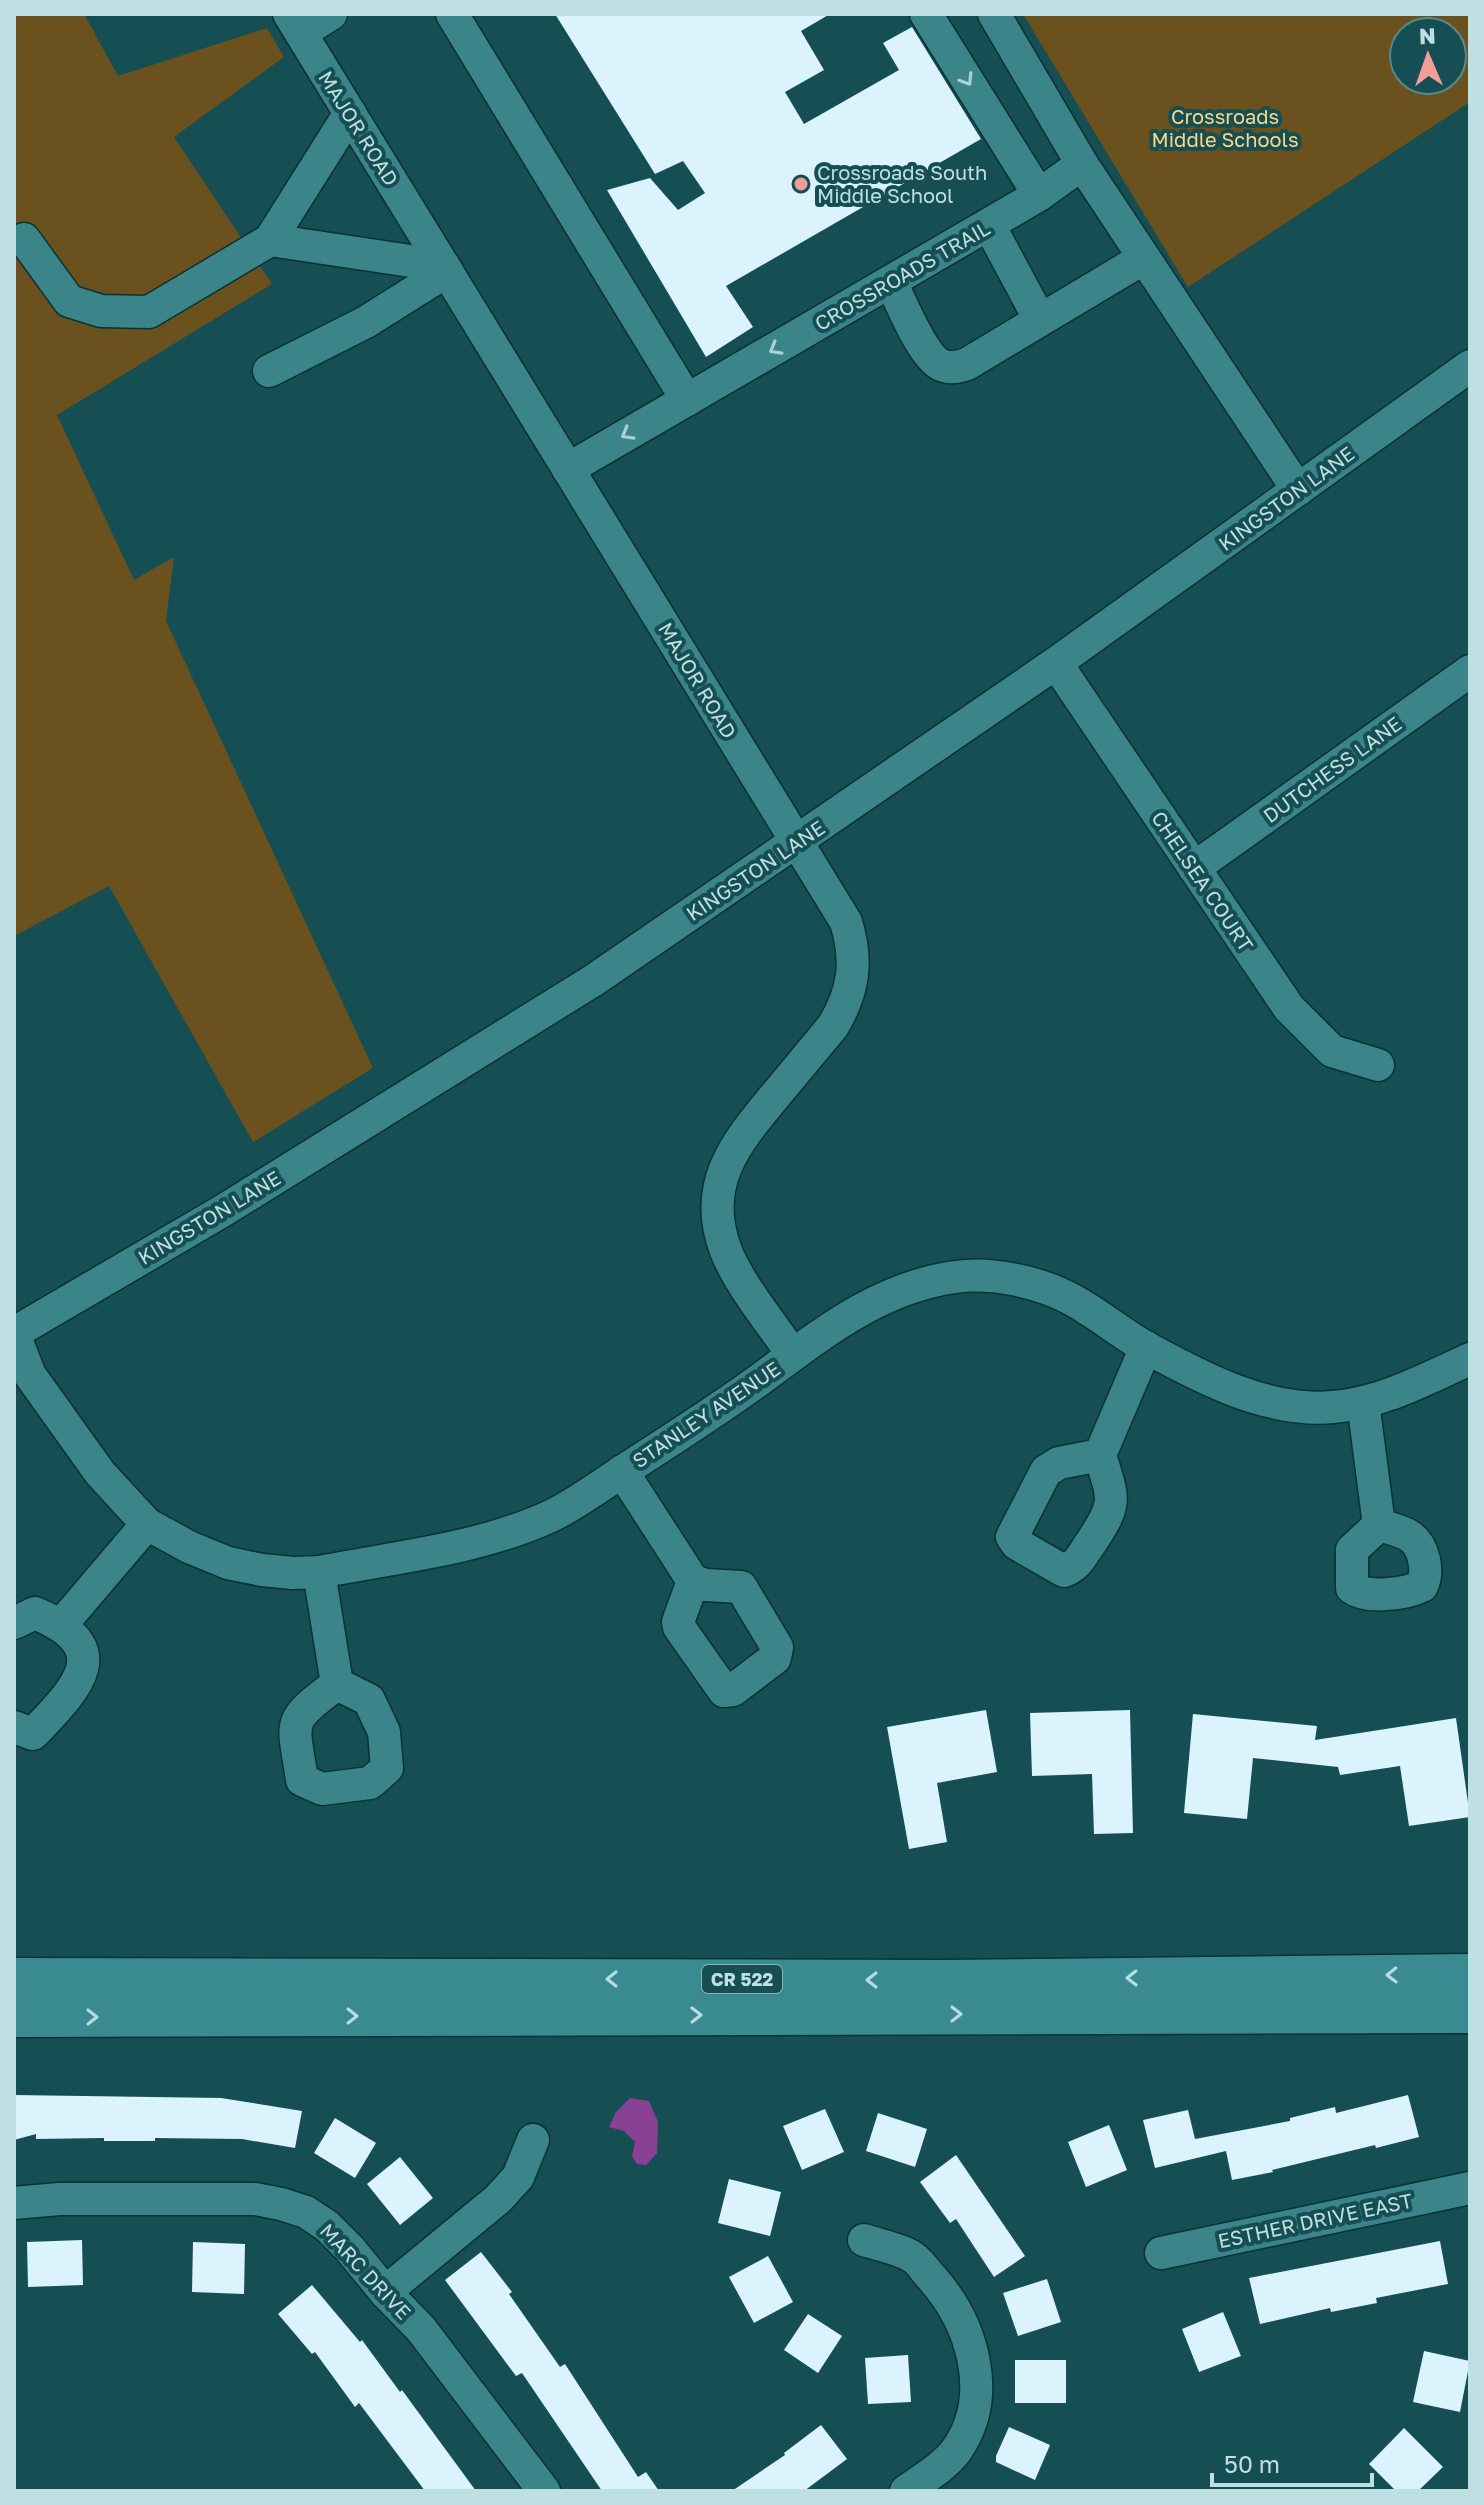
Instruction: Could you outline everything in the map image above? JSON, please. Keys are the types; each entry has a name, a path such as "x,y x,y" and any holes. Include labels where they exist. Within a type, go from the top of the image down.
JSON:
{"main road":[{"name":"CR 522","path":"14,1978 959,1980 1470,1974"},
{"name":"CR 522","path":"14,2017 1470,2013"}],"street":[{"path":"295,24 331,14"},
{"path":"452,14 687,400"},
{"path":"926,14 1039,195"},
{"path":"994,14 1082,164 1298,490"},
{"name":"MAJOR ROAD","path":"295,24 846,922 853,954 852,986 845,1007 833,1026 740,1137 720,1181 717,1206 727,1254 793,1355"},
{"path":"24,239 69,301 101,311 149,312 270,240 350,113"},
{"name":"CROSSROADS TRAIL","path":"568,469 989,225 1082,164"},
{"path":"989,225 1040,320"},
{"path":"270,240 445,268"},
{"path":"891,282 926,350 939,364 952,368 967,364 1144,258"},
{"path":"269,371 366,322 445,268"},
{"name":"KINGSTON LANE","path":"14,1334 224,1210 594,980 1056,663 1470,366"},
{"name":"CHELSEA COURT","path":"1056,663 1289,1008 1332,1051 1378,1065"},
{"name":"DUTCHESS LANE","path":"1194,868 1470,671"},
{"name":"STANLEY AVENUE","path":"14,1334 30,1375 100,1473 147,1524 189,1547 228,1563 293,1573 319,1572 485,1539 554,1514 710,1415 830,1328 894,1292 929,1281 960,1276 1030,1283 1066,1296 1146,1347 1238,1392 1270,1401 1320,1407 1363,1402 1404,1389 1470,1359"},
{"path":"1100,1455 1146,1347"},
{"path":"1363,1402 1379,1525"},
{"path":"622,1471 693,1581"},
{"path":"62,1624 147,1524"},
{"path":"319,1572 337,1684"},
{"path":"14,1623 35,1613 62,1624 81,1645 84,1661 82,1676 59,1707 33,1734 14,1727"},
{"path":"385,2292 498,2199 518,2177 533,2140"},
{"name":"ESTHER DRIVE EAST","path":"1161,2253 1470,2188"},
{"name":"MARC DRIVE","path":"14,2203 59,2199 255,2199 306,2212 327,2226 349,2248 421,2329 544,2491"},
{"path":"864,2240 912,2256 942,2290 966,2327 976,2367 971,2422 957,2450 906,2491"}],"green space":[{"path":"14,14 84,14 118,76 267,28 284,57 174,137 272,284 57,415 134,580 174,557 166,621 373,1068 253,1142 109,886 14,936"},
{"name":"Crossroads Middle Schools","path":"1023,14 1470,14 1470,102 1188,287"}],"shaded area":[{"path":"630,2098 649,2101 658,2122 657,2153 646,2165 637,2164 632,2156 635,2142 624,2131 609,2127 616,2112"}],"building":[{"name":"Crossroads South Middle School","path":"555,14 830,14 801,31 824,70 785,92 804,124 899,70 883,43 912,27 981,139 726,286 753,327 706,357 607,190 650,178 678,210 705,193 683,161 655,174"},
{"path":"986,1710 997,1772 937,1783 947,1842 909,1849 887,1727"},
{"path":"1130,1710 1133,1833 1094,1834 1092,1774 1032,1776 1030,1713"},
{"path":"1193,1714 1317,1726 1315,1740 1456,1718 1470,1817 1409,1826 1400,1766 1340,1775 1338,1767 1253,1758 1247,1819 1184,1813"},
{"path":"14,2095 221,2098 302,2111 295,2148 242,2139 104,2141 104,2138 36,2139 36,2134 14,2140"},
{"path":"1408,2095 1419,2137 1232,2180 1226,2151 1155,2168 1143,2120 1188,2110 1195,2139 1290,2121 1290,2118 1335,2107 1336,2113"},
{"path":"825,2109 844,2152 802,2170 783,2126"},
{"path":"878,2113 927,2129 915,2167 866,2151"},
{"path":"335,2118 376,2143 355,2178 314,2153"},
{"path":"1109,2125 1127,2170 1086,2187 1068,2142"},
{"path":"956,2155 1025,2256 994,2277 956,2219 950,2223 920,2182"},
{"path":"400,2157 433,2198 400,2225 367,2184"},
{"path":"729,2179 781,2192 770,2236 718,2223"},
{"path":"82,2240 83,2285 28,2287 27,2242"},
{"path":"1440,2241 1448,2284 1376,2298 1377,2303 1331,2312 1330,2308 1260,2324 1249,2278"},
{"path":"193,2242 245,2244 244,2294 192,2292"},
{"path":"481,2252 512,2292 509,2294 560,2367 565,2364 638,2477 646,2472 659,2491 602,2491 522,2373 516,2376 445,2280"},
{"path":"768,2256 793,2302 754,2323 729,2277"},
{"path":"1047,2279 1061,2322 1018,2336 1003,2293"},
{"path":"312,2285 360,2342 362,2340 400,2392 402,2390 476,2491 425,2491 359,2403 355,2407 315,2352 312,2354 278,2314"},
{"path":"1223,2312 1241,2356 1199,2372 1182,2329"},
{"path":"808,2314 842,2336 818,2373 784,2350"},
{"path":"1424,2351 1470,2361 1460,2412 1413,2402"},
{"path":"908,2355 911,2402 868,2404 865,2358"},
{"path":"1015,2360 1066,2360 1066,2403 1015,2403"},
{"path":"821,2425 847,2459 804,2491 732,2491 785,2455"},
{"path":"1009,2427 1050,2445 1035,2480 996,2462"},
{"path":"1404,2428 1443,2467 1418,2491 1396,2491 1369,2464"}],"place":[{"name":"Crossroads South Middle School","path":"801,184"}]}
